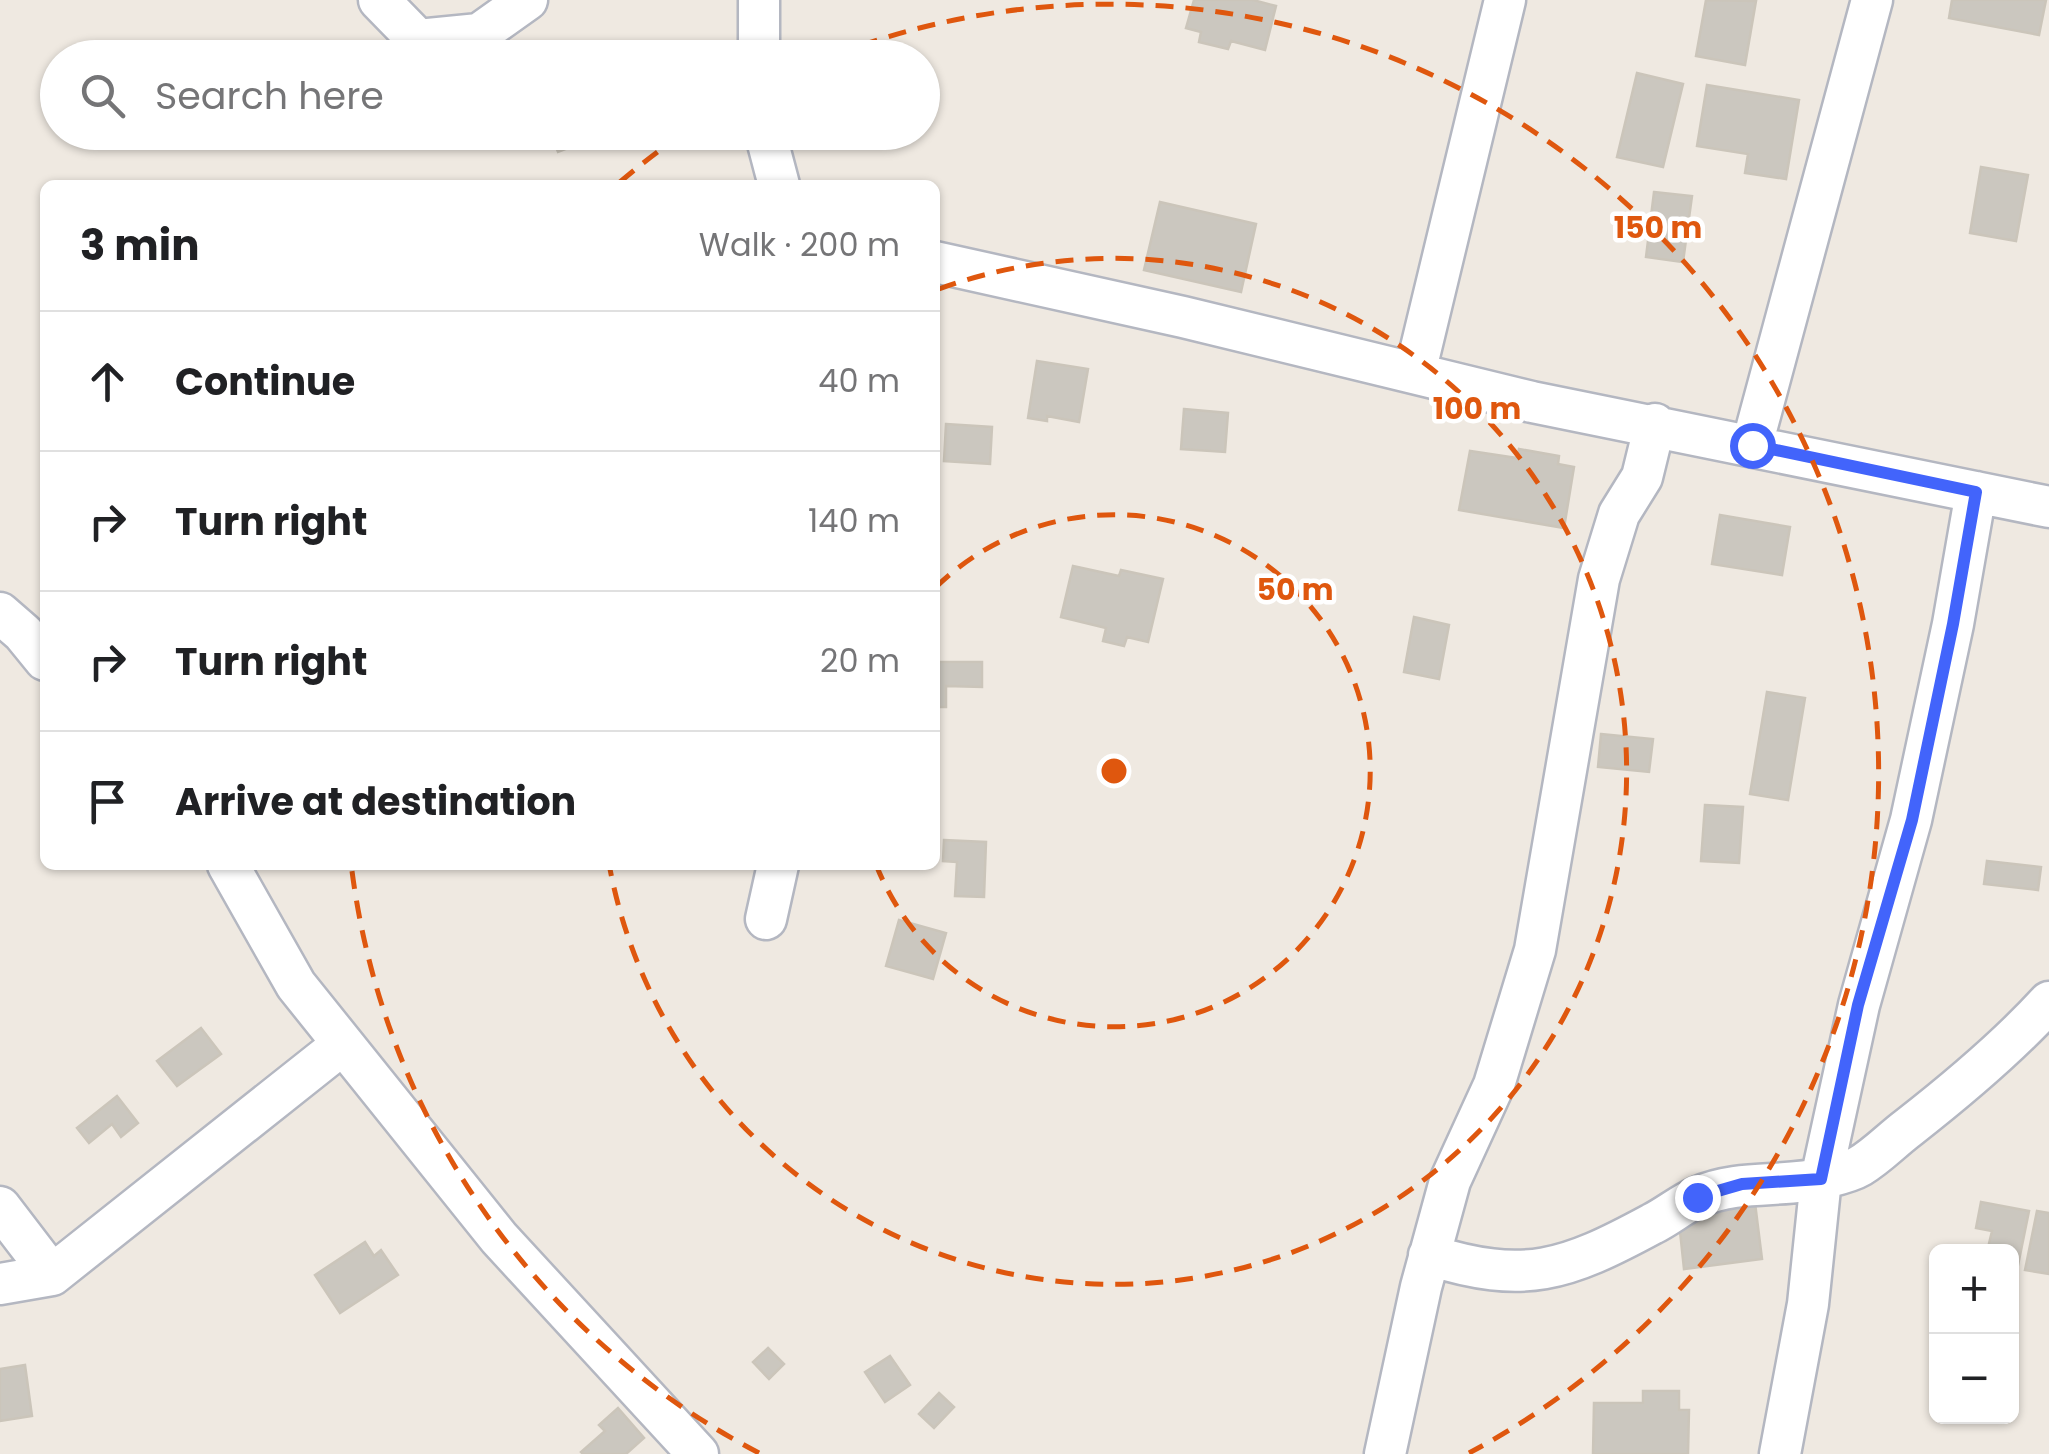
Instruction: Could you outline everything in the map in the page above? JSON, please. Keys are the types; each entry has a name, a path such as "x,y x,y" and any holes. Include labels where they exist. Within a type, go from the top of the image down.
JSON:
{"street":[{"path":"379,0 418,40 479,34 527,0"},
{"path":"758,40 759,0"},
{"path":"1415,373 1505,0"},
{"path":"1752,445 1872,0"},
{"path":"770,150 778,180"},
{"path":"940,263 1532,402 1655,424 2049,508"},
{"path":"1385,1454 1450,1180 1494,1085 1535,950 1600,579 1620,514 1642,477 1655,424"},
{"path":"1780,1454 1808,1304 1821,1179 1858,1005 1912,820 1976,492"},
{"path":"0,612 40,654"},
{"path":"231,870 296,986 499,1238 698,1454"},
{"path":"766,919 777,870"},
{"path":"1429,1256 1468,1268 1540,1271 1586,1256 1653,1224 1697,1197 1742,1184 1821,1179 1858,1167 1948,1097 2049,1002"},
{"path":"0,1284 52,1275 343,1044"},
{"path":"0,1207 52,1275"}],"building":[{"path":"1194,0 1253,0 1276,6 1265,50 1231,41 1228,49 1199,42 1201,32 1186,28"},
{"path":"1706,0 1756,1 1745,65 1696,56"},
{"path":"1952,0 2046,0 2039,35 1949,18"},
{"path":"1637,73 1683,84 1663,167 1617,157"},
{"path":"1707,85 1799,100 1786,179 1745,173 1748,154 1697,146"},
{"path":"1981,167 2028,175 2016,241 1970,233"},
{"path":"1654,192 1692,196 1683,262 1646,257"},
{"path":"1160,202 1256,224 1241,292 1144,270"},
{"path":"1037,361 1088,369 1079,422 1047,416 1047,421 1028,418"},
{"path":"1184,409 1228,413 1225,452 1181,449"},
{"path":"946,424 992,427 990,464 944,461"},
{"path":"1519,449 1559,456 1558,464 1574,467 1564,528 1459,510 1470,451 1517,458"},
{"path":"1720,515 1790,527 1782,575 1712,564"},
{"path":"1073,566 1119,576 1121,570 1163,579 1148,642 1127,637 1124,646 1103,641 1106,628 1061,617"},
{"path":"1414,617 1449,625 1439,679 1404,672"},
{"path":"940,662 982,662 982,687 946,686 946,707 940,707"},
{"path":"1767,692 1805,698 1788,800 1750,794"},
{"path":"1601,734 1653,739 1649,772 1598,767"},
{"path":"1705,805 1743,807 1739,863 1701,861"},
{"path":"944,840 986,842 984,897 955,896 957,862 943,861"},
{"path":"1987,861 2041,867 2038,890 1984,884"},
{"path":"899,920 946,933 933,979 886,966"},
{"path":"201,1028 221,1054 177,1086 157,1061"},
{"path":"117,1096 138,1123 121,1137 112,1124 89,1143 77,1128"},
{"path":"1981,1202 2029,1211 2019,1260 2019,1244 1989,1244 1992,1231 1976,1228"},
{"path":"1755,1203 1762,1259 1684,1269 1678,1212"},
{"path":"2037,1211 2049,1213 2049,1274 2025,1270"},
{"path":"365,1242 374,1256 381,1250 398,1275 340,1313 315,1275"},
{"path":"768,1348 784,1364 769,1379 753,1362"},
{"path":"890,1356 910,1385 885,1402 865,1372"},
{"path":"25,1365 32,1416 0,1421 0,1369"},
{"path":"1643,1391 1679,1391 1679,1410 1689,1410 1688,1454 1593,1454 1594,1403 1643,1403"},
{"path":"939,1393 954,1407 934,1428 919,1414"},
{"path":"618,1408 644,1438 626,1454 583,1454 605,1431 599,1425"}],"route":[{"path":"1697,1197 1742,1184 1821,1179 1858,1005 1912,820 1976,492 1752,445"}]}
